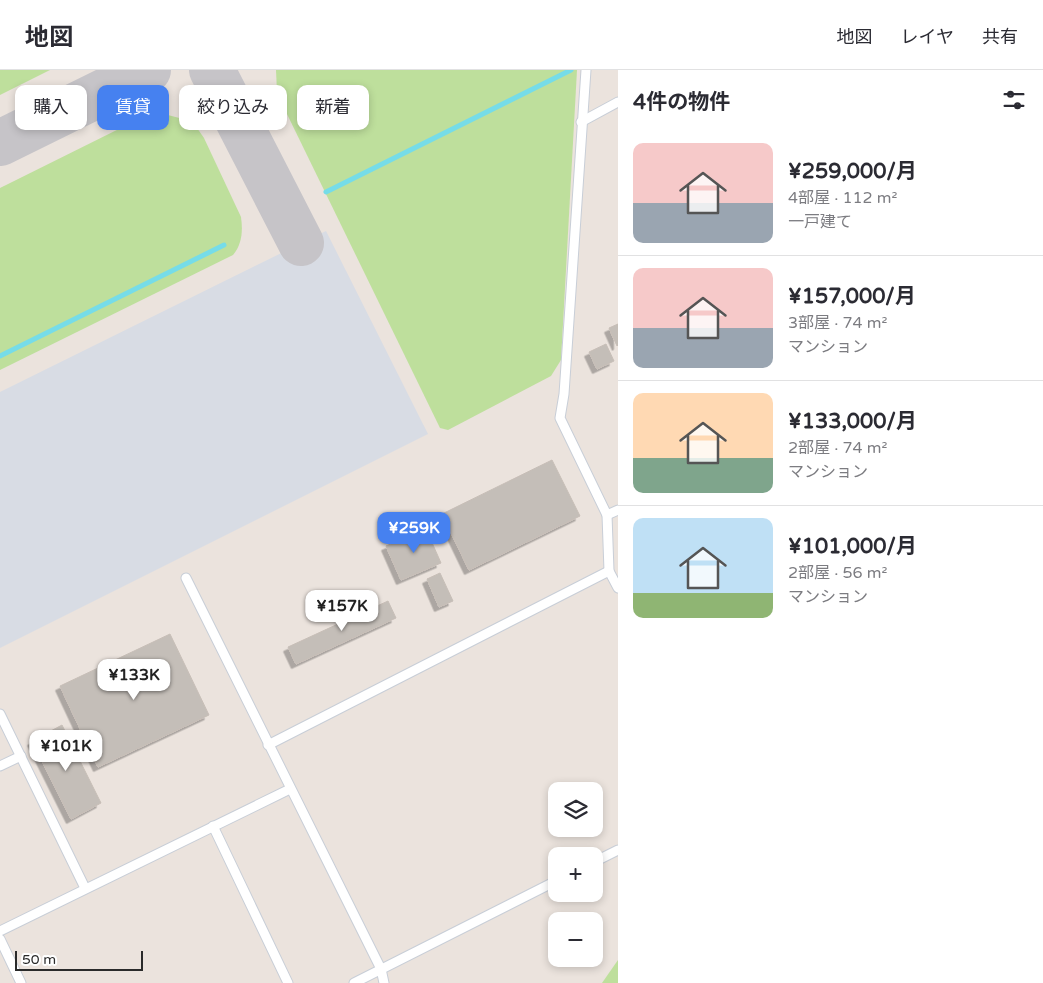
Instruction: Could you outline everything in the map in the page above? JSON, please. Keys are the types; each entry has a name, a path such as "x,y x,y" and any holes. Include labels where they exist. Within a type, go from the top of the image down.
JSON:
{"lane":[{"path":"586,70 564,394 560,418 607,515 609,571 618,588"},
{"path":"582,122 618,102"},
{"path":"607,515 618,510"},
{"path":"268,745 609,571"},
{"path":"186,578 290,789 382,969 384,983"},
{"path":"0,714 85,888"},
{"path":"0,766 21,756"},
{"path":"0,931 290,789"},
{"path":"213,826 288,983"},
{"path":"603,858 618,850"},
{"path":"354,983 548,885"},
{"path":"0,939 21,983"}],"shaded area":[{"path":"326,231 428,434 0,648 0,392"}],"green space":[{"path":"0,70 50,70 20,85 15,85 15,88 0,95"},
{"path":"276,70 577,70 561,360 551,376 448,430 440,428 287,114 287,85 277,85"},
{"path":"169,115 179,118 179,130 198,130 204,138 241,217 241,237 233,255 0,370 0,188 117,130 169,130"},
{"path":"618,960 618,983 602,983"}],"building":[{"path":"618,324 618,345 617,346 609,328"},
{"path":"606,344 614,361 597,369 589,352"},
{"path":"552,460 580,516 469,570 442,514"},
{"path":"426,529 441,563 401,580 386,546"},
{"path":"440,573 453,601 439,607 427,579"},
{"path":"388,601 396,618 296,664 288,647"},
{"path":"170,634 209,715 98,767 60,686"},
{"path":"62,725 101,803 71,819 32,741"}],"waterway":[{"path":"326,192 571,70"},
{"path":"0,356 224,245"}],"taxiway":[{"path":"0,143 148,70"},
{"path":"212,70 301,243"}]}
